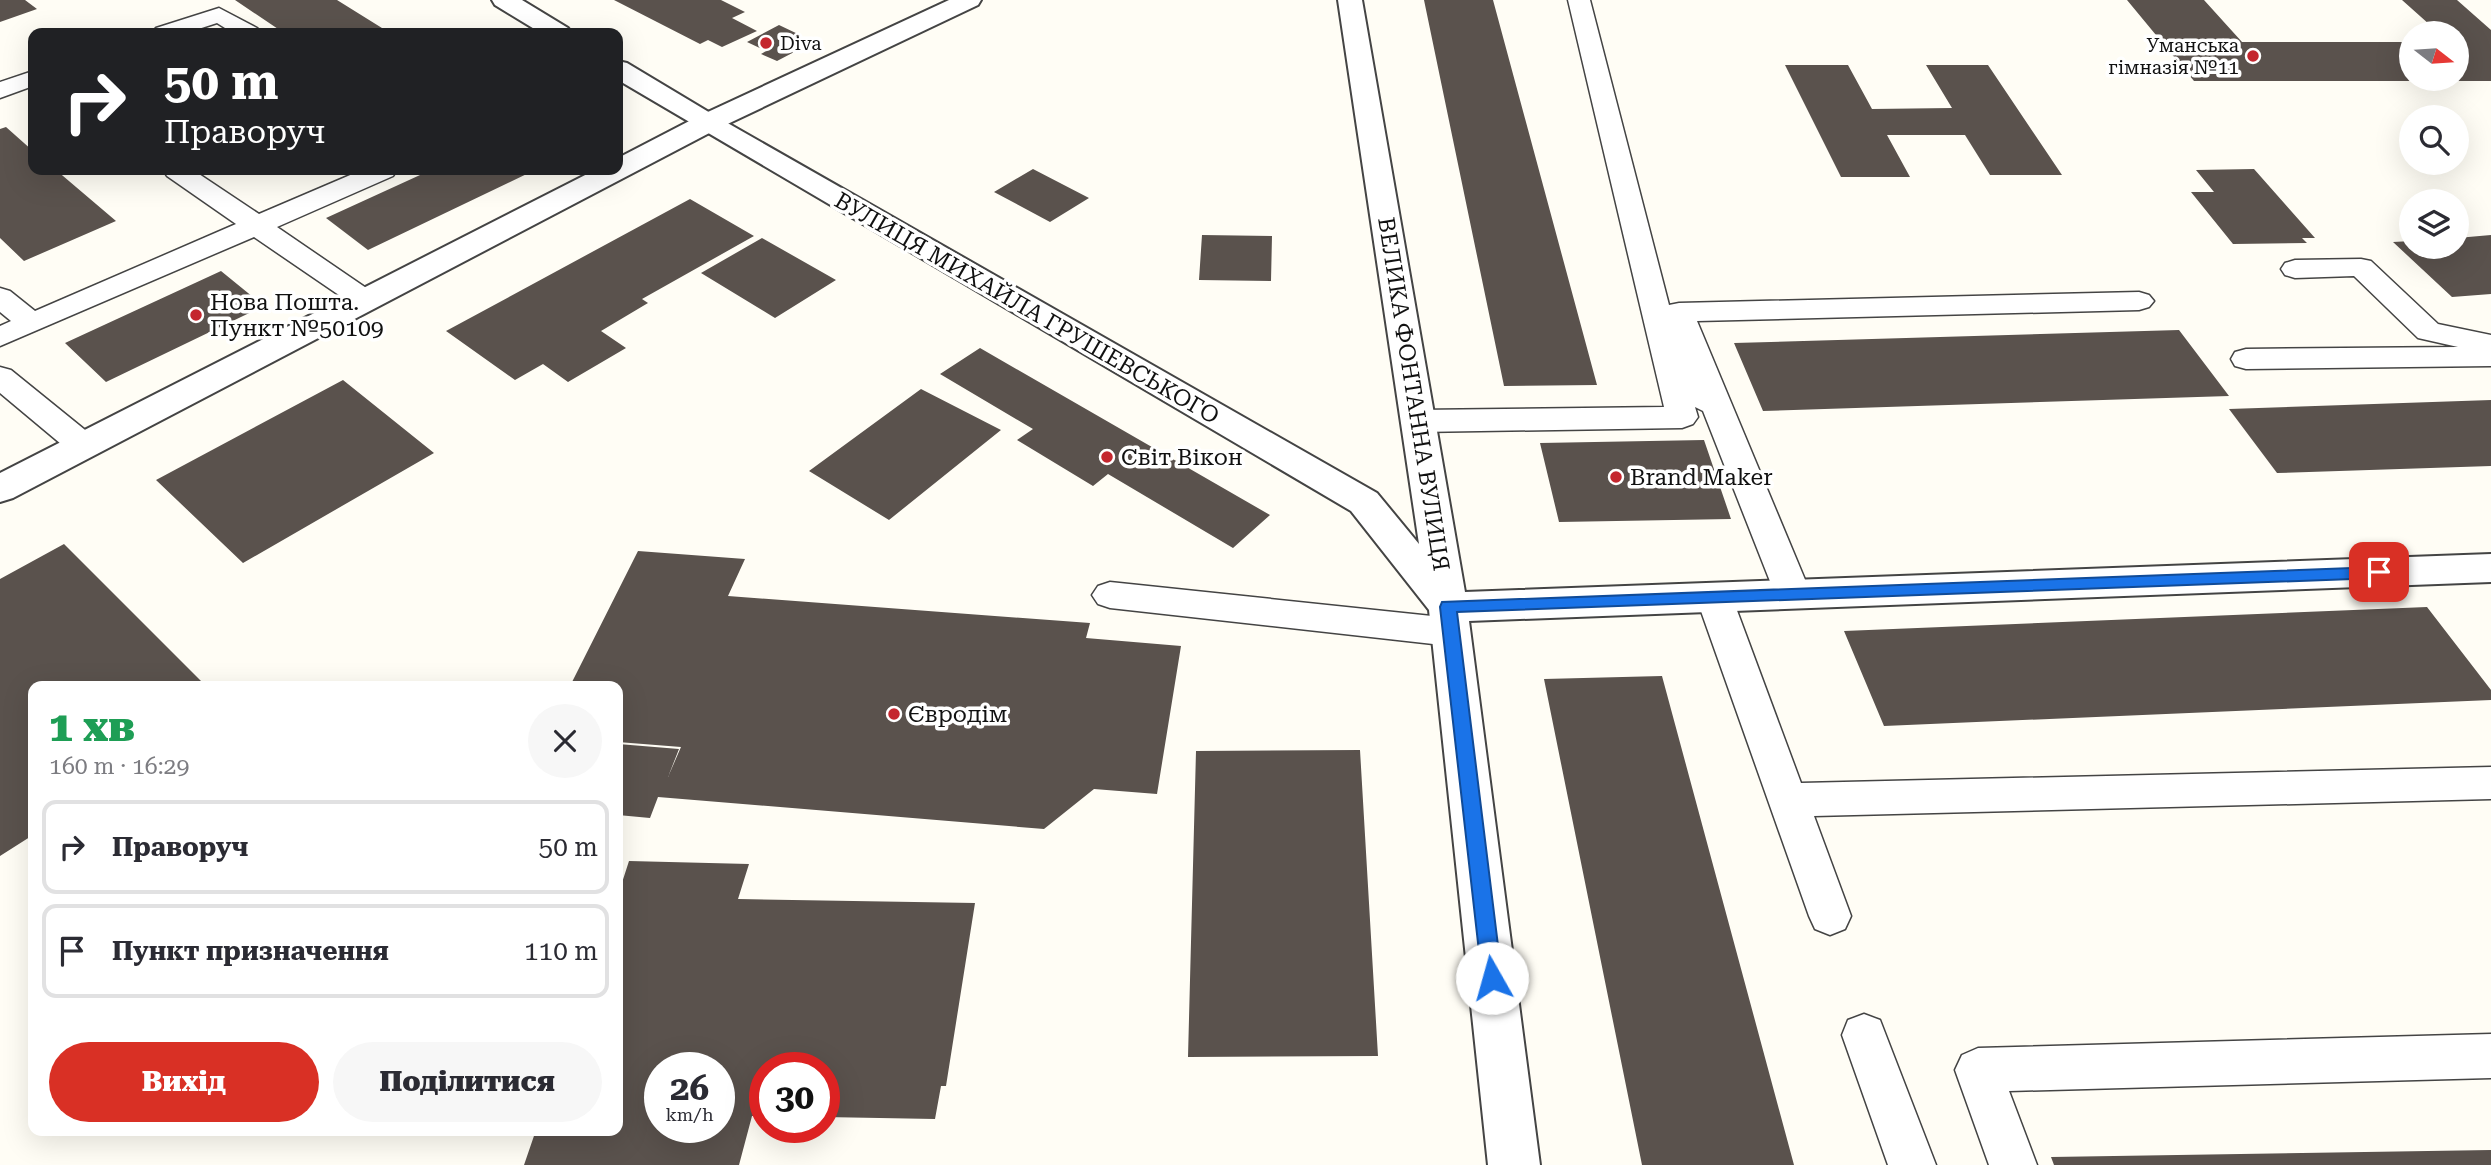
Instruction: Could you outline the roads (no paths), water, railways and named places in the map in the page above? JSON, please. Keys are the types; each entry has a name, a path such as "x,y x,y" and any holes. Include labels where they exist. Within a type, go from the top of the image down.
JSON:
{"street":[{"path":"504,0 551,28"},
{"path":"623,166 969,0"},
{"name":"ВЕЛИКА ФОНТАННА ВУЛИЦЯ","path":"1350,0 1450,619 1514,1165"},
{"name":"ВУЛИЦЯ МИХАЙЛА ГРУШЕВСЬКОГО","path":"623,72 706,124 1364,502 1450,619"},
{"path":"0,489 605,175"},
{"path":"1450,619 1714,597 2491,568"}],"lane":[{"path":"1418,421 1682,417 1579,0"},
{"path":"179,28 219,15 241,28"},
{"path":"0,91 28,80"},
{"path":"183,175 365,300"},
{"path":"0,337 372,175"},
{"path":"2295,269 2361,267 2428,331 2491,345"},
{"path":"0,297 31,323"},
{"path":"1793,594 1679,312 2139,301"},
{"path":"2246,359 2491,356"},
{"path":"0,377 84,446"},
{"path":"1674,382 1716,405"},
{"path":"1110,595 1450,619"},
{"path":"1714,597 1830,916"},
{"path":"1787,800 2491,783"},
{"path":"1864,1035 1912,1165"},
{"path":"2014,1165 1978,1070 2491,1056"}],"place":[{"name":"Diva","path":"766,43"},
{"name":"Уманська гімназія №11","path":"2253,56"},
{"name":"Нова Пошта. Пункт №50109","path":"196,315"},
{"name":"Світ Вікон","path":"1107,457"},
{"name":"Brand Maker","path":"1616,477"},
{"name":"Євродім","path":"894,714"}]}
